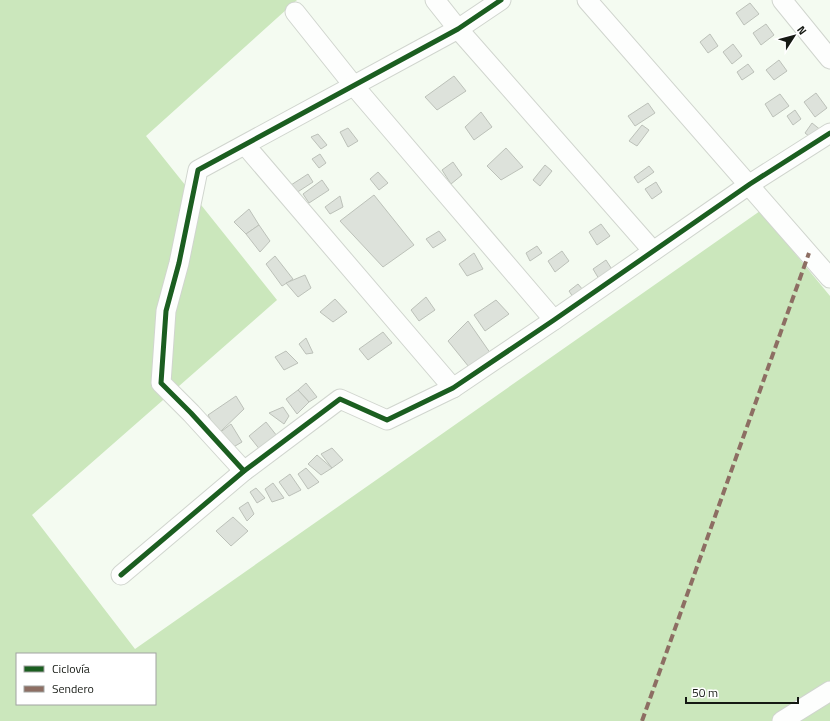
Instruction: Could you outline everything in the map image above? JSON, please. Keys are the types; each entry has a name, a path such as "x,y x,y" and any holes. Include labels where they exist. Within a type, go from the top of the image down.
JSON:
{"street":[{"path":"435,0 458,29 653,251"},
{"path":"244,471 191,413 161,383 166,311 180,263 198,170 458,29 501,0"},
{"path":"588,0 750,184 766,206 830,278"},
{"path":"782,0 830,59"},
{"path":"295,12 354,86 554,320"},
{"path":"121,575 244,471 340,399 387,420 453,388 750,184 830,133"},
{"path":"245,145 453,388"},
{"path":"782,721 830,691"}],"green space":[{"path":"0,0 297,0 146,136 277,300 32,515 135,649 760,211 830,296 830,721 0,721"}],"building":[{"path":"750,3 759,14 744,25 736,13"},
{"path":"766,24 774,35 761,45 753,33"},
{"path":"710,34 718,46 708,53 700,42"},
{"path":"733,44 742,56 732,64 723,52"},
{"path":"779,60 787,71 774,80 766,70"},
{"path":"748,64 754,72 742,80 737,72"},
{"path":"454,76 466,91 437,110 425,97"},
{"path":"816,93 827,108 815,117 804,102"},
{"path":"780,94 789,106 773,117 765,104"},
{"path":"648,103 655,113 635,126 628,116"},
{"path":"795,110 801,119 793,125 787,116"},
{"path":"481,112 492,127 474,140 465,127"},
{"path":"812,123 822,131 814,140 805,133"},
{"path":"642,125 649,130 637,146 629,141"},
{"path":"348,128 358,141 348,147 340,132"},
{"path":"318,134 327,145 321,149 311,137"},
{"path":"506,148 523,167 501,180 487,166"},
{"path":"320,154 326,163 319,168 312,159"},
{"path":"453,162 462,175 451,184 442,170"},
{"path":"545,165 552,171 540,186 533,180"},
{"path":"649,166 654,172 638,183 634,177"},
{"path":"378,172 388,183 379,190 370,179"},
{"path":"308,174 313,182 296,193 291,185"},
{"path":"322,180 329,190 309,203 303,194"},
{"path":"656,182 662,192 652,199 645,189"},
{"path":"374,195 414,245 383,267 340,221"},
{"path":"340,196 343,207 330,214 325,207"},
{"path":"249,209 259,225 246,234 234,222"},
{"path":"601,224 610,236 597,245 589,232"},
{"path":"259,225 270,241 260,252 246,234"},
{"path":"439,231 446,240 433,248 426,239"},
{"path":"537,246 542,253 530,261 526,253"},
{"path":"562,251 569,261 555,272 548,261"},
{"path":"474,253 483,269 467,276 459,264"},
{"path":"275,256 293,279 282,286 266,264"},
{"path":"606,260 613,271 599,279 593,269"},
{"path":"305,275 311,288 298,297 286,283"},
{"path":"578,284 583,290 573,297 569,291"},
{"path":"426,297 435,310 419,321 411,310"},
{"path":"335,299 347,312 333,322 320,312"},
{"path":"496,300 509,314 485,331 474,315"},
{"path":"468,321 493,357 473,372 448,341"},
{"path":"383,332 392,343 368,360 359,349"},
{"path":"306,338 313,353 306,354 299,344"},
{"path":"286,351 298,363 284,370 275,357"},
{"path":"306,383 317,397 309,402 298,390"},
{"path":"298,390 309,402 297,414 286,399"},
{"path":"236,396 244,409 218,434 208,415"},
{"path":"283,407 289,416 284,424 269,413"},
{"path":"266,422 277,436 261,451 249,436"},
{"path":"231,424 242,442 230,449 218,434"},
{"path":"332,448 343,460 332,468 321,454"},
{"path":"317,455 332,468 321,475 308,464"},
{"path":"306,468 319,482 308,489 298,474"},
{"path":"290,474 301,490 289,496 279,482"},
{"path":"273,483 284,498 272,502 265,489"},
{"path":"256,488 265,498 257,503 250,492"},
{"path":"248,502 254,514 247,521 239,508"},
{"path":"233,517 248,531 231,546 216,531"}],"marked path":[{"path":"642,721 809,253"}],"cycle path":[{"path":"244,471 191,413 161,383 166,311 179,263 198,170 458,29 501,0"},
{"path":"121,575 244,471 340,399 387,420 453,388 750,184 830,133"}]}
